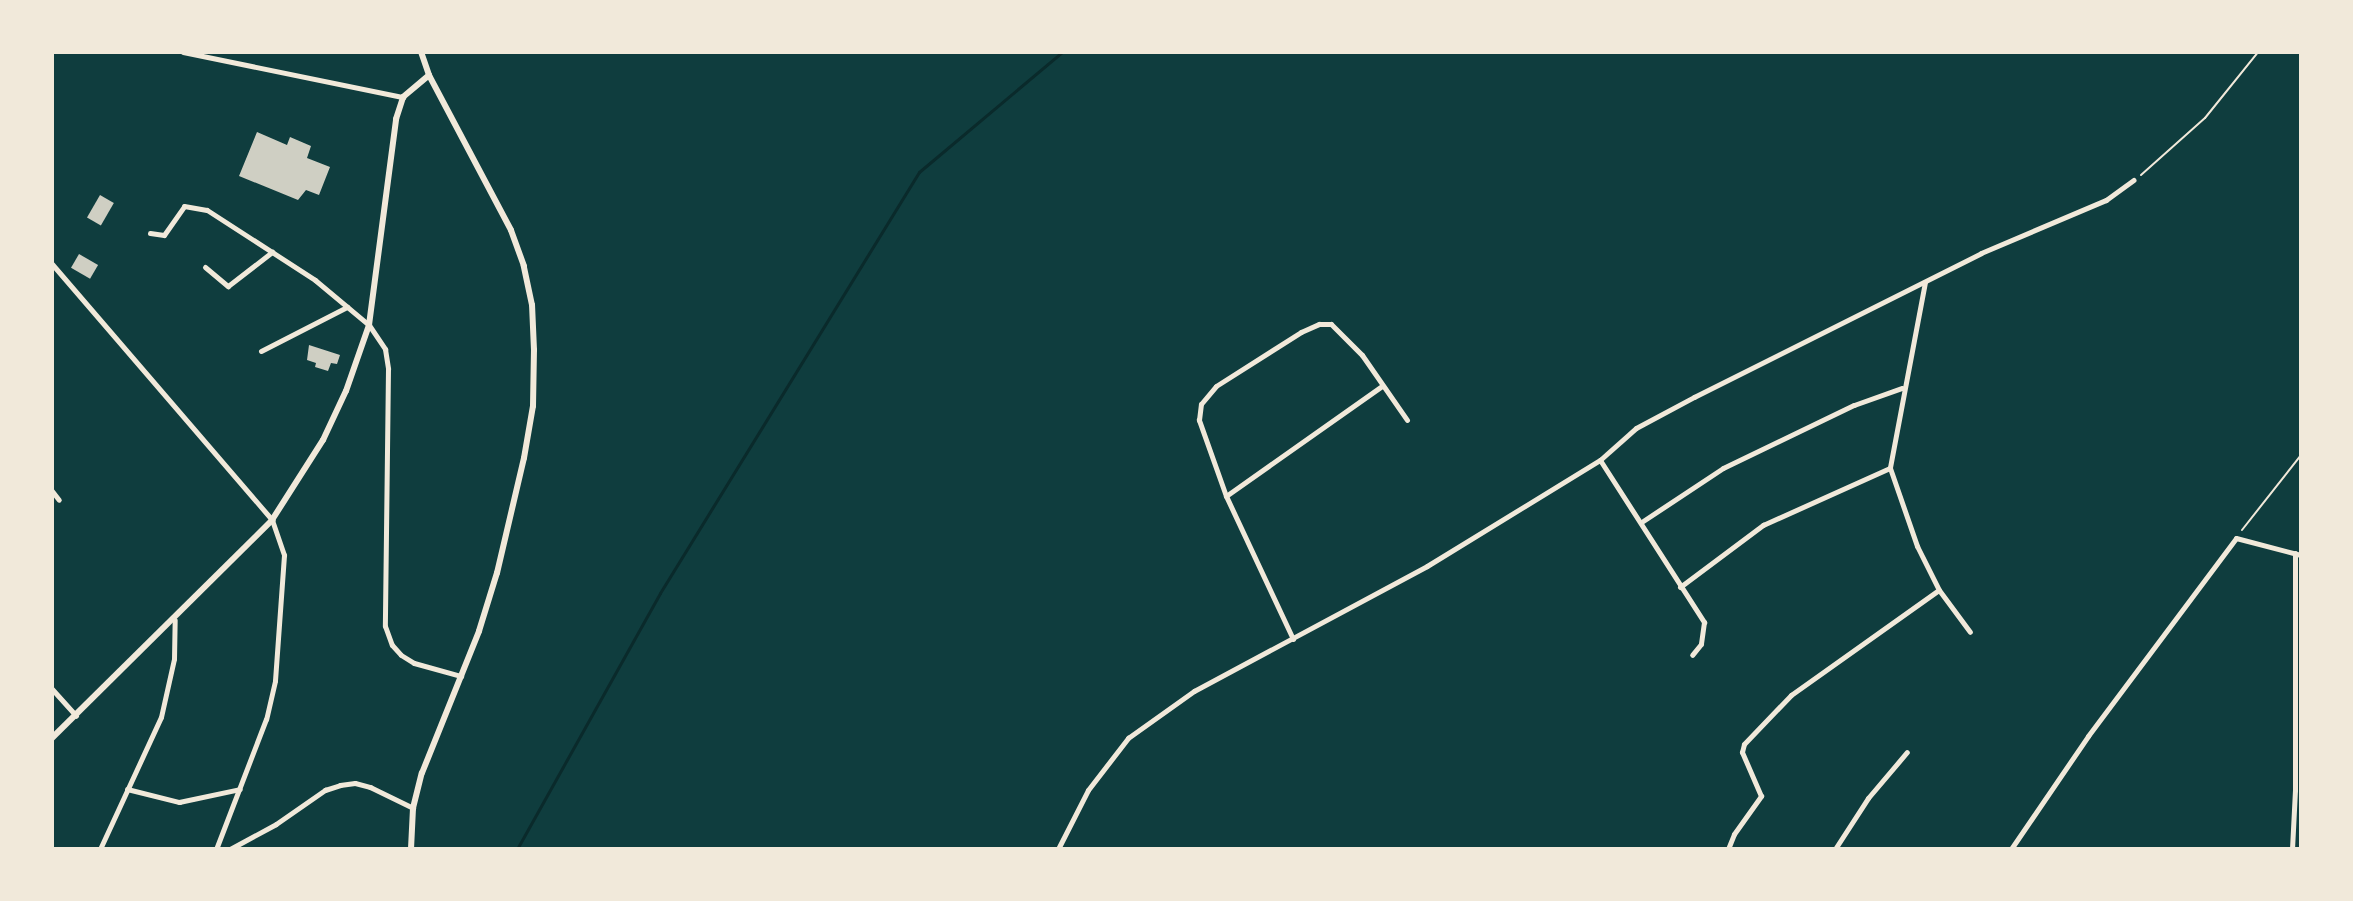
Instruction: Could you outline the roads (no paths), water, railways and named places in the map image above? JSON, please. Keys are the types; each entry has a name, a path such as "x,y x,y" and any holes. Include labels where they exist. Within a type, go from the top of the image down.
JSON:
{"main road":[{"path":"411,849 413,808 422,773 461,676 497,573 533,406 534,350 532,305 524,266 511,230 429,75 421,52"},
{"path":"52,738 175,620 272,520 323,440 346,391 369,325 391,143 403,97 429,75"}],"street":[{"path":"183,52 403,97"},
{"path":"1058,849 1088,790 1128,738 1194,691 1427,566 1600,460 1648,422 1981,253 2106,200 2134,180"},
{"path":"150,233 164,235 184,206 195,206 215,214 272,252 369,325 385,349 388,369 385,626 392,645 401,655 414,663 461,676"},
{"path":"205,267 228,286 272,252"},
{"path":"52,264 272,520 285,563 281,634 266,719 216,849"},
{"path":"1925,281 1890,468 1917,546 1939,590 1970,632"},
{"path":"261,351 347,307"},
{"path":"1293,639 1226,496 1199,420 1201,404 1216,386 1319,324 1331,324 1339,328 1407,420"},
{"path":"1226,496 1383,386"},
{"path":"1643,521 1723,468 1854,405 1903,387"},
{"path":"1600,460 1643,521 1680,587 1704,622 1701,644 1692,655"},
{"path":"1680,587 1763,525 1890,468"},
{"path":"52,491 59,500"},
{"path":"2011,849 2088,736 2236,538 2298,554 2292,849"},
{"path":"1728,849 1734,834 1761,796 1742,752 1744,744 1791,695 1939,590"},
{"path":"100,849 161,717 171,684 175,620"},
{"path":"52,689 76,716"},
{"path":"1835,849 1868,798 1907,752"},
{"path":"230,849 276,824 325,790 340,785 355,783 370,787 413,808"},
{"path":"127,789 179,802 241,788"}],"waterway":[{"path":"517,849 660,593 919,172 1062,52"}]}
